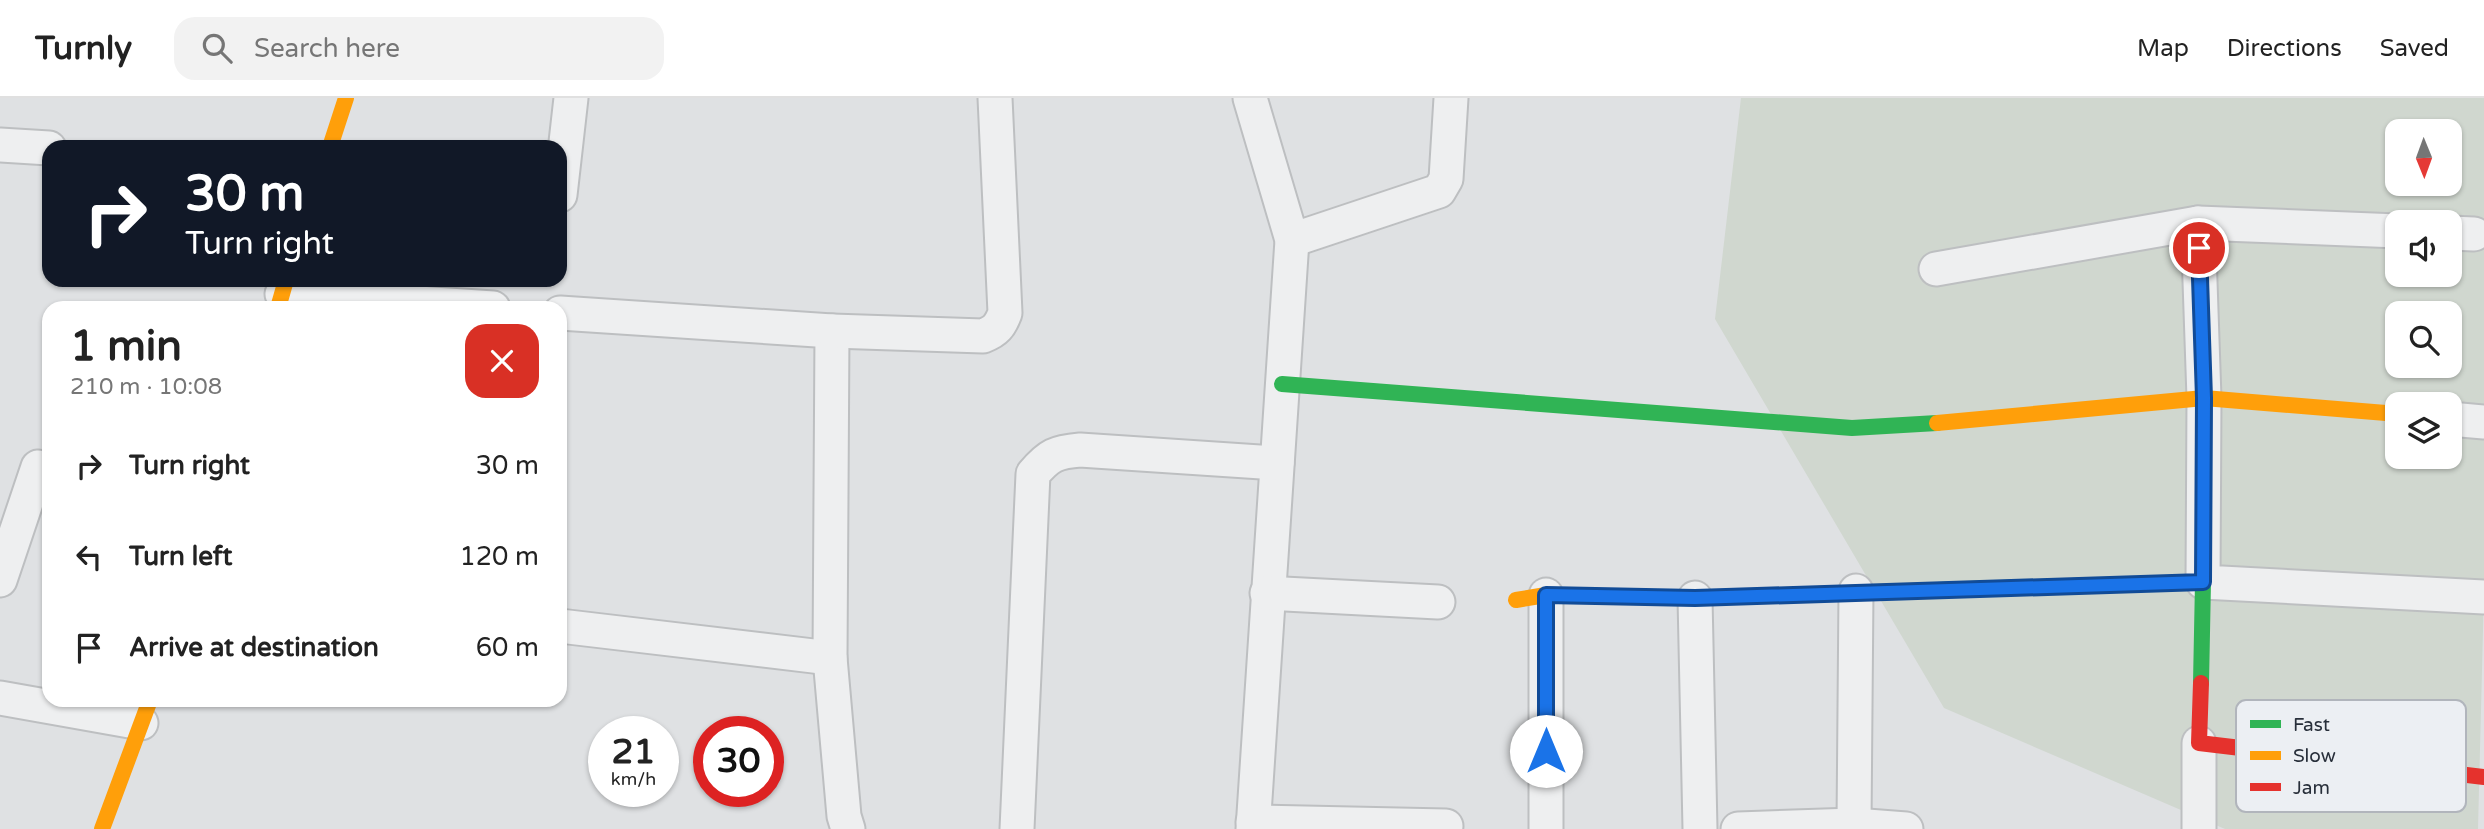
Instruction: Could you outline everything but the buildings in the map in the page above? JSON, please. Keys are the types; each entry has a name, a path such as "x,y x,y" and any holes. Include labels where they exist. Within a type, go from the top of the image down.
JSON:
{"street":[{"path":"332,140 346,98"},
{"path":"566,140 571,98"},
{"path":"567,313 832,331 983,336 994,332 1005,313 995,98"},
{"path":"1250,98 1292,240 1253,825 1446,826"},
{"path":"1292,240 1439,191 1446,179 1451,98"},
{"path":"0,145 42,148"},
{"path":"2198,223 2204,398 2199,829"},
{"path":"1936,269 2198,223 2385,230"},
{"path":"282,294 388,301"},
{"path":"832,331 830,659 844,816 848,829"},
{"path":"1282,384 1852,428 1890,427 2204,398 2385,413"},
{"path":"2462,420 2484,422"},
{"path":"1017,829 1033,474 1046,459 1061,452 1080,450 1277,463"},
{"path":"0,580 38,467"},
{"path":"1546,829 1531,597 1695,598 2203,582 2484,597"},
{"path":"1854,825 1856,591"},
{"path":"1267,593 1438,602"},
{"path":"1695,598 1700,829"},
{"path":"567,627 830,659"},
{"path":"0,698 42,702"},
{"path":"101,707 146,711 102,829"},
{"path":"2199,743 2236,747"},
{"path":"2466,775 2484,777"},
{"path":"1738,829 1854,825 1906,829"}],"shaded area":[{"path":"1741,98 2484,98 2484,590 2478,829 2225,829 1944,708 1715,319"}],"traffic: fast":[{"path":"1282,384 1852,428 1937,423"},
{"path":"1938,590 2203,582 2201,683"}],"traffic: slow":[{"path":"332,140 346,98"},
{"path":"280,301 284,287"},
{"path":"1937,423 2204,398 2385,413"},
{"path":"1516,600 1546,595 1695,598 1938,590"},
{"path":"102,829 147,707"}],"traffic: jam":[{"path":"2201,683 2199,743 2236,747"},
{"path":"2466,775 2484,777"}],"route":[{"path":"1546,751 1546,595 1695,598 2203,582 2204,398 2199,248"}]}
